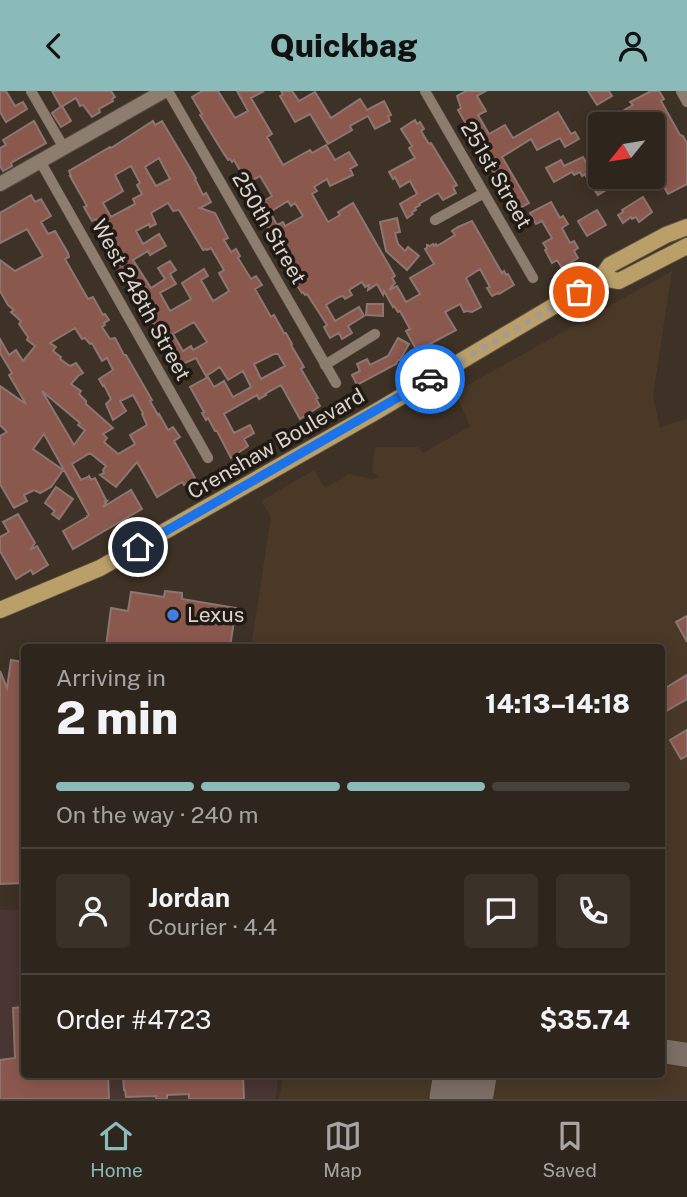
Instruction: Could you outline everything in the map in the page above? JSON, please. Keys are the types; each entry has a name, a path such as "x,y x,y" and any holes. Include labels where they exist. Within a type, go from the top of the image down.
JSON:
{"main road":[{"name":"Crenshaw Boulevard","path":"0,610 100,568 377,411 601,278 610,265 666,235 687,227"},
{"name":"Crenshaw Boulevard","path":"601,278 619,281 687,246"}],"street":[{"path":"32,91 64,148"},
{"path":"0,184 166,91"},
{"name":"250th Street","path":"166,91 336,383"},
{"name":"251st Street","path":"425,91 533,278"},
{"path":"681,91 687,102"},
{"name":"West 248th Street","path":"40,161 208,458"},
{"path":"435,220 484,193"},
{"path":"325,365 375,334"}],"shaded area":[{"path":"672,271 653,396 660,428 687,418 687,1099 279,1099 282,1078 665,1078 665,644 251,644 271,517 261,501 314,470 325,488 348,474 372,479 379,477 372,471 375,447 418,447 423,453 470,426 455,392"},
{"path":"21,909 21,1078 278,1078 276,1099 0,1099 0,910"}],"building":[{"path":"0,91 6,91 15,106 23,102 27,109 6,122 0,112"},
{"path":"52,91 111,91 115,97 92,117 76,98 61,107"},
{"path":"202,91 218,91 235,118 248,111 237,91 264,91 251,98 272,134 267,137 283,165 310,150 312,153 326,145 335,160 349,152 357,165 350,169 353,175 330,186 327,179 314,187 317,191 312,194 328,222 353,203 395,276 392,278 395,283 389,290 397,286 406,302 420,294 410,278 434,264 425,249 427,245 437,246 455,235 452,231 472,221 502,273 504,271 508,274 514,285 492,296 480,269 466,278 481,307 472,312 464,312 460,304 445,312 456,330 417,351 406,331 410,329 400,311 393,307 377,284 368,290 369,285 365,287 362,282 349,290 352,295 345,299 343,296 339,297 326,305 335,321 359,307 364,316 348,326 352,333 342,339 339,333 330,338 324,327 327,325 307,294 302,293 292,278 287,268 289,267 275,242 272,243 266,231 268,230 254,207 272,196 260,176 243,186 237,177 242,174 234,160 228,160 192,97","holes":["288,201 291,206 295,203 303,216 285,226 283,222 277,225 270,212"]},
{"path":"281,91 292,91 299,101 315,92 331,118 360,99 367,110 384,101 391,115 388,116 390,121 375,129 368,116 350,126 352,130 328,144 310,114 295,122 280,96 283,94"},
{"path":"466,91 486,91 477,96 486,111 478,115 489,134 505,125 513,138 558,112 571,134 575,132 579,139 565,147 560,138 537,150 531,139 502,157 529,203 520,208 510,192 505,195 458,110 461,108 457,96"},
{"path":"588,91 609,91 612,96 597,105"},
{"path":"651,91 659,91 664,99 661,101 687,143 687,184 668,194 665,189 665,112 621,112 633,105 630,102"},
{"path":"62,106 71,121 61,127 52,113"},
{"path":"415,120 417,124 420,122 424,129 421,131 457,185 453,187 456,193 443,200 438,193 419,204 407,218 400,204 417,194 410,181 400,187 389,172 415,158 409,148 412,146 401,129"},
{"path":"34,121 46,143 11,163 12,166 3,171 0,166 0,148 6,145 3,140"},
{"path":"153,121 155,125 162,121 196,178 203,195 206,193 211,202 200,208 215,213 228,238 224,240 231,252 236,249 240,256 238,258 251,279 256,276 262,285 255,289 271,317 274,315 286,333 304,367 301,369 318,398 316,399 320,406 300,419 281,385 259,399 257,395 224,414 234,433 250,425 254,433 244,439 248,446 231,458 217,431 208,418 206,420 190,387 208,377 214,387 224,381 233,397 251,387 243,371 228,380 220,367 206,376 196,358 178,366 166,345 164,346 124,270 119,273 112,261 114,260 106,244 109,242 96,219 92,221 70,176 69,171","holes":["159,158 170,179 156,186 145,167","131,166 140,183 137,185 142,194 133,199 135,204 111,217 103,203 123,191 115,175","168,203 173,211 179,210 203,250 211,248 224,270 219,273 229,291 213,301 201,280 208,276 204,269 182,283 191,299 170,311 160,293 176,284 170,274 176,270 170,261 158,268 165,279 151,288 133,260 148,251 150,255 166,246 159,234 143,244 136,231 149,224 150,227 156,224 151,213","194,322 207,342 193,350 191,346 183,351 173,334","278,354 285,366 261,379 254,364"]},
{"path":"583,157 588,166 588,173 582,176 580,172 574,175 572,172 554,182 546,168 561,160 564,166"},
{"path":"594,189 605,189 606,190 598,195"},
{"path":"31,195 35,202 41,199 51,216 41,222 48,234 55,231 68,253 69,257 65,259 88,299 93,297 109,320 102,327 110,339 115,338 126,355 168,430 173,427 180,437 174,441 195,478 184,485 182,482 157,497 137,462 116,487 100,475 104,473 106,466 90,453 72,464 81,480 89,476 91,480 95,478 106,500 104,502 107,501 103,507 131,490 142,509 73,549 63,531 89,515 44,434 33,449 63,470 51,487 40,493 34,490 24,495 27,501 14,508 0,484 0,436 7,432 0,425 0,386 26,404 0,353 0,339 9,355 16,350 23,361 35,346 27,340 28,337 19,324 21,321 11,312 14,310 0,291 0,260 15,271 43,256 27,229 0,243 0,213","holes":["75,328 82,339 92,343 102,361 107,358 113,370 99,379 111,399 106,404 113,420 126,411 120,401 133,395 143,413 147,425 130,435 135,444 118,454 104,442 107,438 103,434 113,428 86,404 79,394 81,391 71,384 83,373 76,363 70,366 60,359 53,351 56,347 50,343","42,391 85,430 74,445"]},
{"path":"643,197 652,212 639,222 636,217 631,217 623,223 618,215"},
{"path":"551,202 560,218 563,216 568,224 562,228 570,243 574,241 578,248 574,251 578,258 562,268 557,260 552,263 545,250 547,249 543,243 552,238 542,221 536,224 530,213"},
{"path":"597,210 606,225 587,236 578,221"},
{"path":"397,218 400,232 395,233 398,244 405,251 408,247 419,256 407,270 386,251 380,222"},
{"path":"367,304 383,304 383,316 366,315"},
{"path":"398,338 409,344 400,360 357,385 352,375 360,371 357,364 367,359 370,365 388,356"},
{"path":"56,487 73,499 59,519 52,514 55,511 45,503"},
{"path":"18,514 35,543 30,550 37,546 48,565 33,574 31,570 16,579 0,551 0,537 9,532 3,522"},
{"name":"Lexus","path":"165,591 182,593 182,599 236,608 230,644 106,644 111,608 128,611 131,592 164,597"},
{"path":"687,616 687,642 676,622"},
{"path":"11,660 21,662 21,883 0,884 0,671 7,688"},
{"path":"687,675 687,699 666,711 665,688"},
{"path":"687,730 687,756 681,759 670,740"},
{"path":"21,1007 21,1078 108,1078 109,1099 0,1099 0,1060 15,1058 13,1008"},
{"path":"123,1078 243,1078 244,1099 189,1099 189,1094 167,1095 167,1099 156,1099 156,1096 126,1097"}],"taxiway":[{"path":"665,1051 687,1055"}],"runway":[{"path":"461,1099 464,1078"}],"way so far":[{"path":"430,379 579,292"}],"place":[{"name":"Lexus","path":"173,615"}],"route":[{"path":"138,547 430,379"}]}
